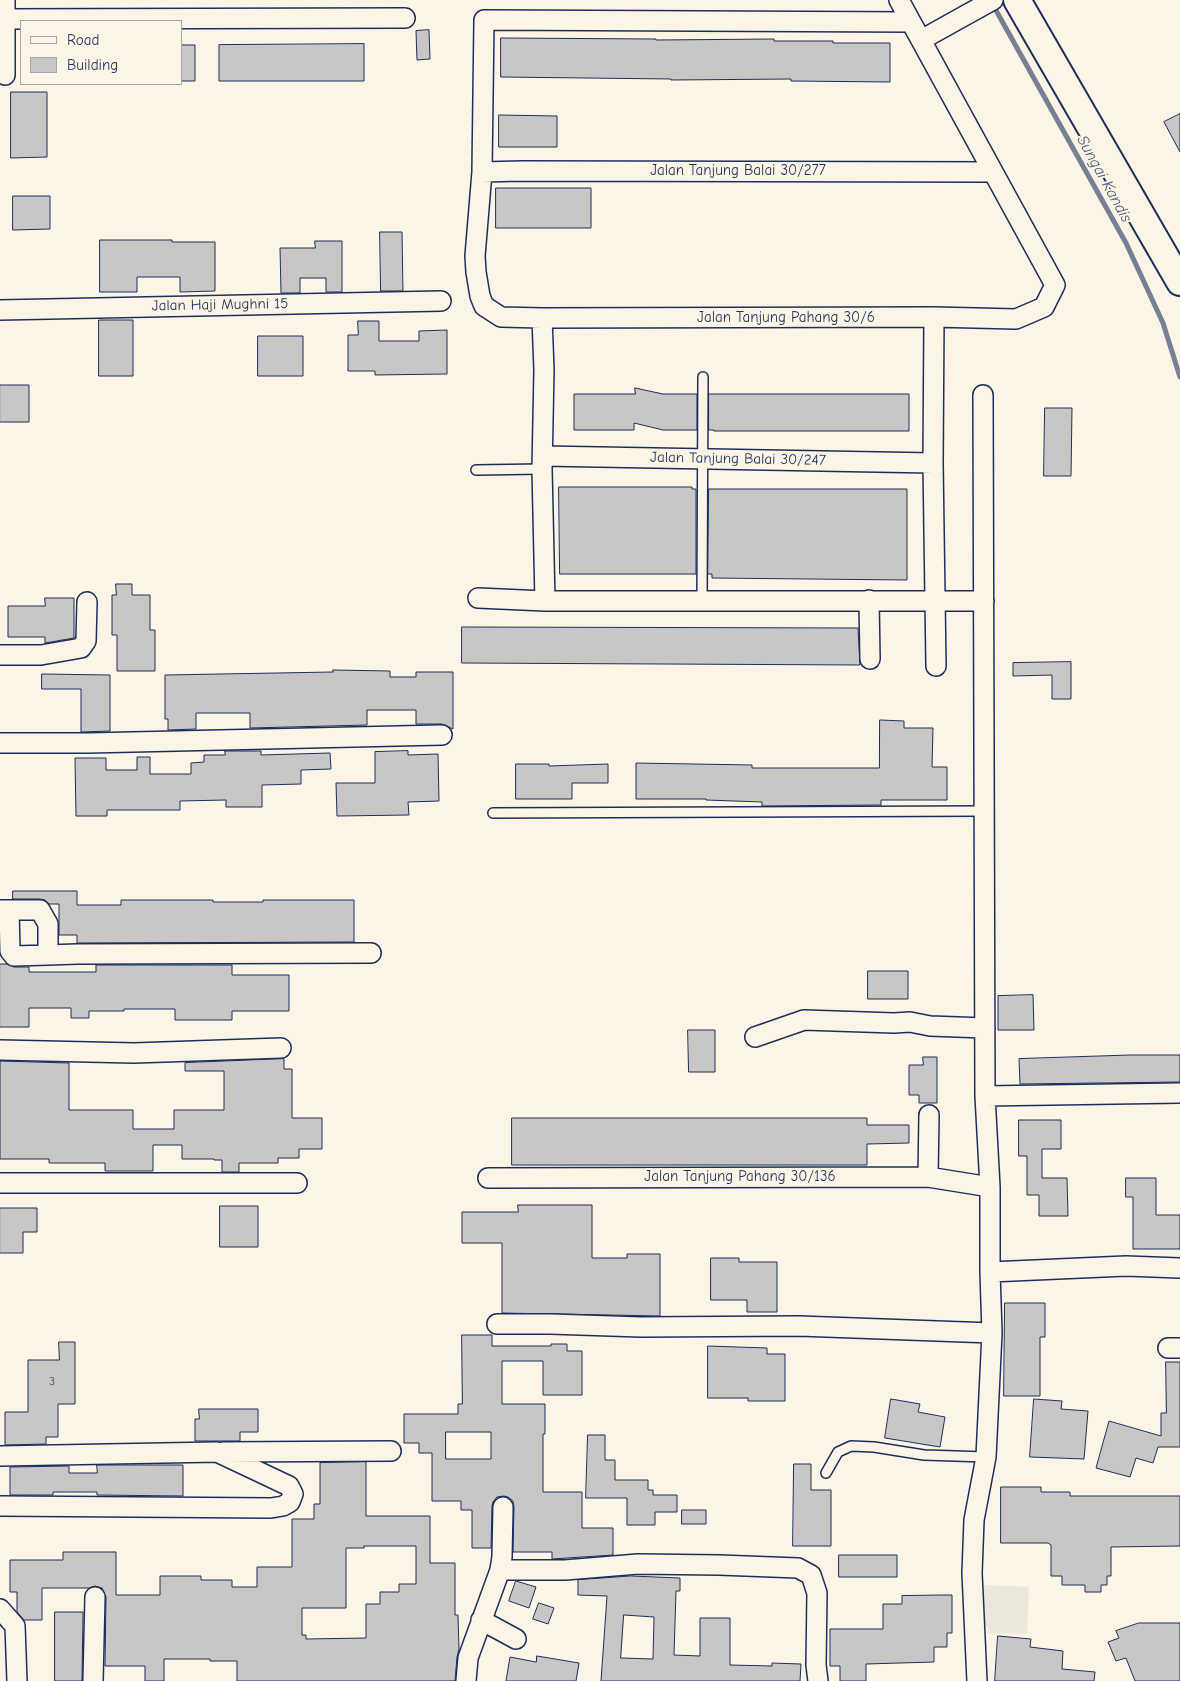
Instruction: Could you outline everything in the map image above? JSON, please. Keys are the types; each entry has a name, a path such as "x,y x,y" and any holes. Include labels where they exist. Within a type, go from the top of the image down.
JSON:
{"main road":[{"path":"1017,0 1180,282"}],"street":[{"path":"5,0 2,19 5,76"},
{"path":"899,0 993,172"},
{"path":"921,40 989,2"},
{"path":"2,19 405,18"},
{"path":"482,172 484,20 911,22"},
{"name":"Jalan Tanjung Balai 30/277","path":"482,172 993,172"},
{"name":"Jalan Tanjung Pahang 30/6","path":"482,172 476,272 480,296 484,306 501,317 934,317 1016,319 1044,307 1055,285 993,172"},
{"name":"Jalan Haji Mughni 15","path":"0,310 441,301"},
{"path":"934,317 933,463 936,666"},
{"path":"542,318 544,370 542,462 545,601"},
{"path":"977,1681 972,1573 974,1520 986,1458 992,1333 990,1187 985,1096 983,395"},
{"name":"Jalan Tanjung Balai 30/247","path":"542,462 703,458 933,463"},
{"path":"478,598 545,601 984,600"},
{"path":"869,600 870,659"},
{"path":"0,655 41,655 81,648 86,641 86,602"},
{"path":"0,742 98,743 442,735"},
{"path":"48,955 48,924 40,910 4,910 10,951 14,956 371,953"},
{"path":"755,1037 804,1020 910,1022 930,1026 985,1028"},
{"path":"0,1050 134,1053 280,1048"},
{"path":"985,1096 1180,1093"},
{"path":"928,1177 929,1116"},
{"name":"Jalan Tanjung Pahang 30/136","path":"488,1178 928,1177 990,1187"},
{"path":"0,1183 297,1184"},
{"path":"990,1272 1126,1266 1180,1268"},
{"path":"497,1324 641,1327 799,1326 992,1333"},
{"path":"0,1456 391,1450"},
{"path":"0,1506 271,1508 283,1506 290,1502 293,1494 289,1486 217,1452"},
{"path":"466,1681 468,1658 500,1570 503,1507"},
{"path":"500,1570 565,1570 638,1564 747,1565 798,1568 811,1575 817,1593 816,1665 818,1681"},
{"path":"93,1681 95,1597"},
{"path":"0,1610 16,1626 17,1681"},
{"path":"481,1620 516,1639"}],"lane":[{"path":"702,600 704,376"},
{"path":"476,470 542,462"},
{"path":"492,813 984,811"},
{"path":"826,1473 838,1452 851,1446 874,1446 924,1455 986,1458"}],"shaded area":[{"path":"981,1585 1029,1587 1027,1634 988,1633 988,1626 981,1626"}],"building":[{"path":"429,30 430,59 417,60 416,31"},
{"path":"501,38 774,39 774,41 890,43 890,82 791,81 791,79 671,80 501,77"},
{"path":"364,44 364,81 219,81 219,45"},
{"path":"182,45 195,45 195,81 182,81"},
{"path":"11,92 47,92 47,157 11,158"},
{"path":"1180,114 1180,152 1164,122"},
{"path":"499,115 557,116 557,147 499,147"},
{"path":"496,188 591,188 591,228 496,228"},
{"path":"13,196 50,196 50,229 13,230"},
{"path":"380,232 402,232 403,291 381,291"},
{"path":"100,240 215,242 215,291 180,292 180,277 137,277 137,292 100,292"},
{"path":"315,241 342,241 342,292 326,292 326,278 300,278 300,293 281,293 280,248 315,248"},
{"path":"99,320 133,320 133,376 99,376"},
{"path":"358,321 379,321 379,341 419,341 419,331 447,330 447,374 375,375 375,371 348,371 348,335 358,335"},
{"path":"258,336 303,336 303,376 258,376"},
{"path":"0,385 29,385 29,422 0,422"},
{"path":"635,388 663,394 697,394 697,430 663,430 634,423 634,430 574,430 574,394 635,394"},
{"path":"709,394 909,394 909,431 714,431 709,430"},
{"path":"1045,408 1072,408 1071,476 1044,476"},
{"path":"559,487 692,487 692,489 696,489 696,574 560,574"},
{"path":"709,489 907,489 907,580 712,578 712,574 708,574"},
{"path":"116,584 132,584 132,595 150,595 150,630 155,630 155,671 117,671 117,635 112,635 112,595 116,595"},
{"path":"45,598 74,598 74,638 45,643 45,637 8,637 8,606 45,606"},
{"path":"462,627 858,628 860,665 462,663"},
{"path":"1071,662 1071,699 1052,699 1052,675 1013,676 1013,663"},
{"path":"333,670 390,671 390,677 416,677 416,672 453,672 453,729 442,724 416,724 416,710 367,710 367,725 250,728 250,713 196,713 196,729 168,730 168,719 165,719 165,675 333,672"},
{"path":"42,674 110,675 110,731 81,732 81,689 42,689"},
{"path":"880,720 904,721 904,728 933,728 932,767 947,767 947,800 881,800 881,805 762,806 762,802 706,799 636,799 636,763 752,765 752,768 879,768"},
{"path":"225,751 261,751 261,755 330,753 331,769 301,770 301,784 262,785 262,807 226,807 226,800 180,801 180,810 107,810 107,816 76,816 75,758 106,758 106,770 137,770 137,757 150,757 150,774 191,774 191,763 204,762 204,755 225,755"},
{"path":"408,751 408,755 438,754 439,801 408,802 409,815 337,816 336,783 375,783 375,752"},
{"path":"516,764 549,764 549,766 608,764 608,783 572,783 572,799 516,799"},
{"path":"13,891 77,891 77,905 121,905 121,900 263,902 263,900 354,900 354,942 77,943 77,935 59,935 59,904 49,904 45,900 40,899 13,899"},
{"path":"0,964 14,967 29,967 29,972 96,972 96,965 232,965 232,975 289,975 289,1011 232,1011 232,1020 175,1020 175,1009 89,1011 89,1018 71,1018 71,1008 29,1008 29,1027 0,1027"},
{"path":"868,971 908,971 908,999 868,999"},
{"path":"1033,995 1034,1030 998,1030 998,996"},
{"path":"688,1030 715,1030 715,1072 689,1072"},
{"path":"1180,1055 1180,1082 1020,1084 1019,1059"},
{"path":"923,1057 937,1057 937,1103 919,1103 919,1095 909,1095 909,1065 923,1065"},
{"path":"284,1059 284,1069 292,1069 292,1118 322,1118 322,1149 299,1149 299,1158 278,1158 278,1163 239,1163 239,1172 222,1172 222,1160 182,1159 182,1145 153,1145 153,1171 105,1171 105,1163 49,1163 49,1159 0,1159 0,1061 69,1063 69,1110 133,1110 133,1129 174,1129 174,1110 224,1110 224,1071 185,1071 185,1063"},
{"path":"512,1118 867,1118 867,1125 909,1125 909,1143 867,1144 867,1165 512,1165"},
{"path":"1019,1120 1061,1120 1061,1149 1042,1149 1042,1178 1067,1178 1068,1216 1039,1216 1039,1195 1027,1195 1027,1156 1019,1156"},
{"path":"1126,1178 1156,1178 1156,1215 1180,1215 1180,1249 1133,1249 1133,1197 1126,1197"},
{"path":"518,1205 592,1205 592,1258 627,1258 627,1254 660,1254 660,1316 502,1313 502,1243 462,1243 462,1212 518,1212"},
{"path":"220,1206 258,1206 258,1247 220,1247"},
{"path":"0,1208 37,1208 37,1232 23,1232 23,1253 0,1253"},
{"path":"711,1258 739,1258 739,1262 777,1262 777,1312 747,1312 747,1300 711,1300"},
{"path":"1005,1303 1045,1303 1045,1337 1040,1337 1040,1396 1004,1396"},
{"path":"462,1335 492,1335 492,1346 551,1346 551,1344 567,1344 567,1351 582,1351 582,1395 543,1395 543,1361 502,1361 502,1404 545,1404 543,1492 582,1492 582,1528 613,1528 613,1555 552,1559 552,1552 513,1552 514,1507 513,1501 504,1496 497,1497 492,1506 491,1548 472,1548 472,1510 461,1510 461,1501 432,1501 432,1453 419,1453 419,1443 404,1443 404,1414 458,1414 458,1404 462,1404","holes":["446,1432 491,1432 491,1459 446,1459"]},
{"path":"59,1342 75,1342 75,1404 58,1404 58,1437 46,1437 46,1444 5,1445 5,1412 28,1412 28,1360 59,1360"},
{"path":"708,1346 767,1348 767,1354 785,1354 785,1401 748,1401 748,1398 708,1398"},
{"path":"1166,1362 1180,1362 1180,1447 1158,1447 1153,1463 1136,1458 1130,1477 1096,1468 1109,1421 1161,1436 1161,1413 1166,1413"},
{"path":"891,1399 920,1404 918,1412 945,1417 940,1447 885,1438"},
{"path":"1034,1399 1062,1401 1061,1409 1088,1411 1084,1459 1030,1457"},
{"path":"199,1409 258,1409 258,1432 240,1432 240,1441 195,1441 195,1419 199,1419"},
{"path":"588,1435 605,1435 605,1460 615,1460 615,1480 648,1480 648,1490 653,1490 653,1495 677,1495 677,1512 655,1512 655,1525 627,1525 627,1498 586,1498"},
{"path":"366,1462 366,1516 430,1516 430,1563 455,1563 455,1615 458,1615 459,1649 455,1681 237,1681 237,1661 164,1659 164,1681 145,1681 145,1666 105,1666 106,1597 102,1588 95,1586 89,1588 42,1588 42,1620 24,1620 17,1612 17,1592 10,1592 10,1560 63,1560 63,1552 116,1552 116,1595 160,1595 160,1576 201,1576 201,1580 232,1580 232,1587 257,1587 257,1567 292,1567 292,1519 314,1519 314,1504 320,1504 320,1463","holes":["416,1546 416,1584 399,1584 399,1592 380,1592 380,1604 366,1604 366,1638 306,1639 306,1635 302,1635 302,1608 346,1608 346,1548"]},
{"path":"794,1464 811,1464 811,1490 831,1490 831,1546 793,1546"},
{"path":"97,1465 183,1465 183,1496 97,1495 97,1492 53,1492 53,1495 10,1495 10,1467 69,1466 69,1473 97,1473"},
{"path":"1001,1487 1041,1487 1041,1492 1070,1492 1070,1496 1180,1496 1180,1546 1111,1547 1111,1576 1107,1576 1107,1585 1101,1585 1101,1592 1085,1592 1085,1585 1062,1585 1062,1576 1051,1576 1051,1545 1048,1543 1001,1543"},
{"path":"682,1510 706,1510 706,1524 682,1524"},
{"path":"839,1555 897,1555 897,1577 839,1577"},
{"path":"631,1576 680,1578 680,1591 676,1591 674,1655 700,1656 700,1618 730,1618 730,1665 772,1666 772,1663 801,1664 800,1681 601,1681 607,1596 578,1595 578,1580","holes":["624,1615 654,1617 653,1659 621,1658"]},
{"path":"516,1581 536,1587 529,1608 509,1601"},
{"path":"952,1595 952,1633 947,1633 947,1647 934,1647 934,1662 866,1664 866,1681 840,1681 840,1666 830,1666 830,1629 883,1629 883,1604 902,1604 902,1596"},
{"path":"539,1603 554,1608 548,1624 533,1619"},
{"path":"55,1612 83,1612 82,1681 55,1681"},
{"path":"1139,1623 1180,1623 1180,1681 1135,1681 1126,1658 1116,1661 1108,1642 1119,1638 1116,1631"},
{"path":"998,1636 1031,1639 1030,1647 1063,1651 1062,1669 1095,1672 1094,1681 995,1681"},
{"path":"537,1656 579,1663 576,1681 506,1681 510,1657 536,1662"}],"waterway":[{"name":"Sungai Kandis","path":"993,5 1126,243 1163,323 1180,377"}]}
